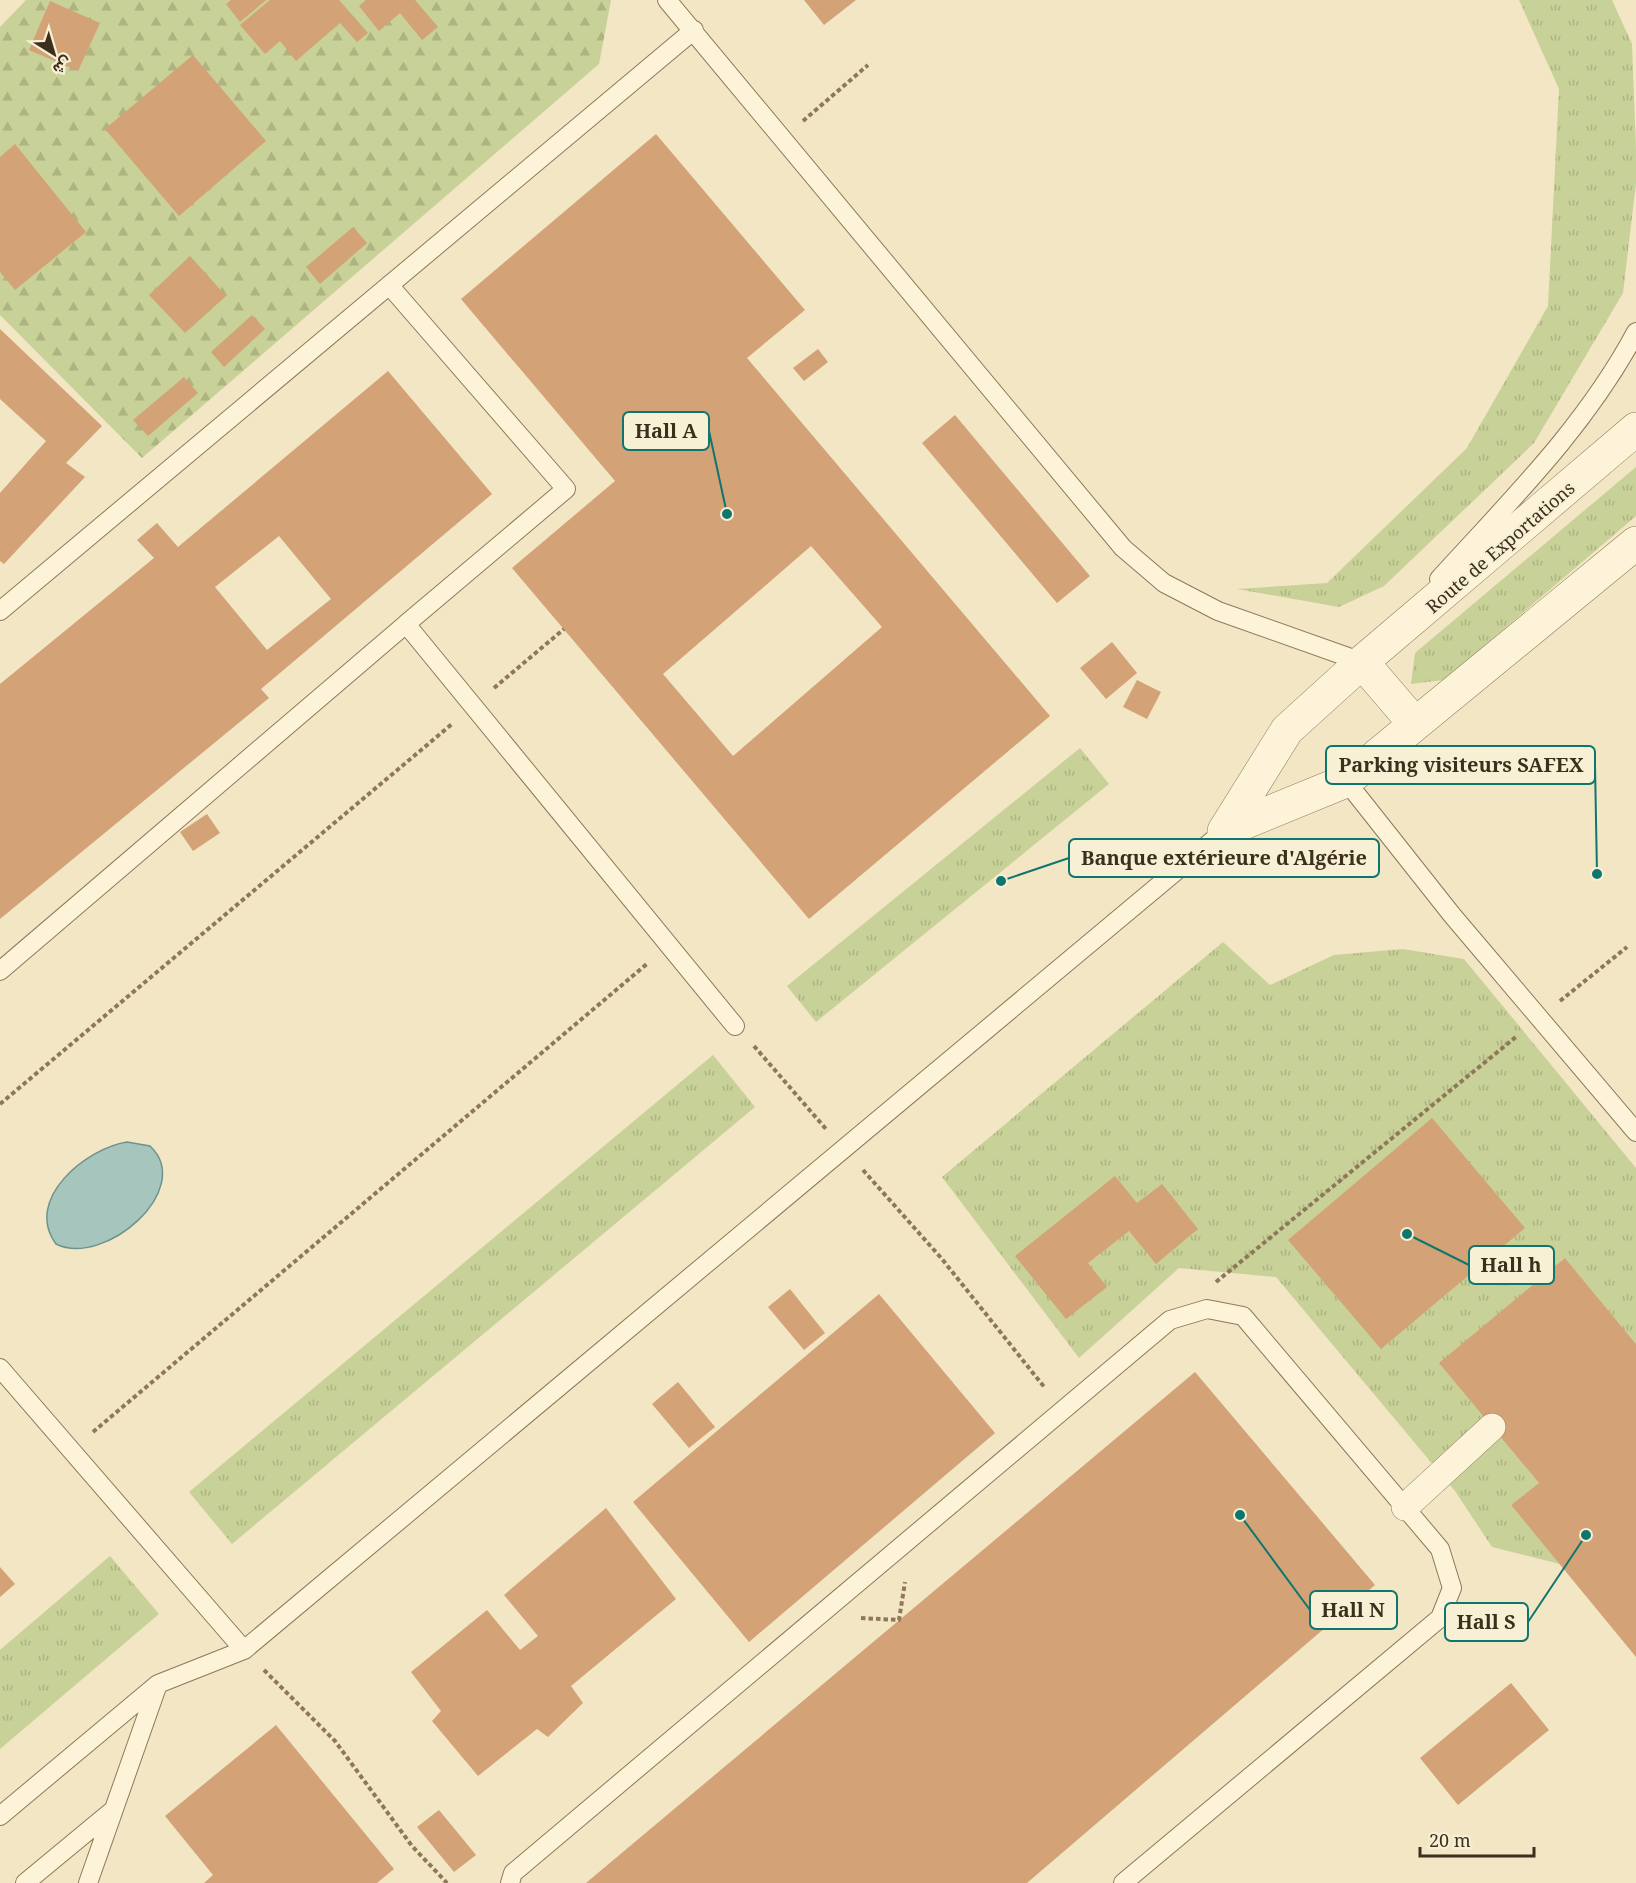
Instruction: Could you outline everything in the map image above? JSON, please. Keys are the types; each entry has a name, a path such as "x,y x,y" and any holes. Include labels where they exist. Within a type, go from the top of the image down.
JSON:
{"street":[{"name":"Route de Exportations","path":"1256,804 1287,730 1362,662 1636,429"},
{"path":"1224,831 1256,804 1346,782 1636,543"},
{"path":"1362,662 1415,724"},
{"path":"1405,1507 1492,1427"}],"lane":[{"path":"667,0 1123,548 1164,583 1218,611 1362,662 1575,428 1614,375 1636,332"},
{"path":"0,611 694,30"},
{"path":"0,971 566,489 389,285"},
{"path":"406,624 735,1026"},
{"path":"1346,782 1452,915 1636,1132"},
{"path":"0,1816 158,1684 244,1650 1224,831"},
{"path":"510,1883 513,1873 1170,1320 1207,1310 1243,1316 1440,1549 1452,1588 1440,1618 1123,1883"},
{"path":"0,1368 244,1650"},
{"path":"88,1883 158,1684"},
{"path":"25,1883 114,1809"}],"path":[{"path":"783,138 868,64"},
{"path":"0,1104 564,629"},
{"path":"71,1450 669,945"},
{"path":"1170,1320 1627,947"},
{"path":"735,1026 787,1085"},
{"path":"942,1259 1062,1410"},
{"path":"244,1650 335,1740 412,1846 447,1883"}],"green space":[{"path":"26,0 611,0 599,64 142,458 0,315 0,27"},
{"path":"1519,0 1612,0 1632,44 1636,183 1623,293 1534,443 1384,586 1339,607 1237,589 1327,583 1467,448 1548,306 1559,89"},
{"path":"1636,467 1636,516 1444,680 1411,684 1415,653"},
{"path":"1080,748 1109,784 816,1022 787,986"},
{"path":"1223,942 1270,985 1334,955 1403,949 1464,959 1636,1168 1636,1344 1565,1258 1440,1363 1539,1483 1511,1505 1560,1564 1492,1547 1455,1491 1276,1277 1179,1268 1079,1358 942,1177"},
{"path":"713,1055 755,1107 232,1544 189,1492"},
{"path":"110,1556 159,1614 0,1749 0,1650"}],"water":[{"path":"127,1142 150,1146 161,1164 161,1183 153,1202 138,1220 119,1235 97,1245 76,1248 56,1244 48,1227 48,1210 53,1194 64,1178 94,1154"}],"building":[{"path":"231,0 266,0 240,22 226,4"},
{"path":"270,0 339,0 368,33 357,42 340,23 296,61 280,41 265,54 240,25"},
{"path":"366,0 415,0 438,27 422,40 400,13 379,31 359,6"},
{"path":"804,0 856,0 824,25"},
{"path":"50,1 100,23 78,71 29,50"},
{"path":"193,55 266,141 179,216 105,129"},
{"path":"656,134 805,310 747,358 1050,716 809,919 512,568 615,481 461,299","holes":["811,546 882,627 733,756 663,674"]},
{"path":"15,144 86,232 15,290 0,272 0,157"},
{"path":"353,227 367,243 320,284 306,267"},
{"path":"190,256 226,296 185,333 149,295"},
{"path":"252,315 265,329 224,367 211,352"},
{"path":"0,329 102,426 66,463 85,477 4,564 0,561 0,493 46,441 0,399"},
{"path":"818,349 828,362 804,381 793,368"},
{"path":"388,371 492,494 261,689 269,698 0,919 0,684 154,558 137,540 157,523 178,547","holes":["279,536 331,599 267,650 215,587"]},
{"path":"184,377 198,393 148,436 133,420"},
{"path":"955,415 1090,576 1057,603 922,443"},
{"path":"1112,642 1137,673 1106,699 1080,668"},
{"path":"1137,680 1161,692 1147,719 1123,707"},
{"path":"207,814 220,833 193,851 180,832"},
{"path":"1432,1118 1525,1228 1381,1349 1288,1240"},
{"path":"1115,1176 1137,1203 1162,1184 1198,1229 1156,1264 1129,1231 1088,1263 1107,1287 1066,1319 1015,1256"},
{"path":"1565,1258 1636,1344 1636,1657 1511,1505 1539,1483 1439,1363"},
{"path":"790,1289 825,1333 804,1350 768,1307"},
{"path":"879,1294 995,1433 749,1642 633,1502"},
{"path":"1195,1372 1375,1585 1027,1883 586,1883"},
{"path":"678,1382 715,1427 689,1448 652,1404"},
{"path":"606,1508 676,1599 571,1686 583,1703 548,1737 537,1729 478,1776 432,1721 441,1711 411,1672 487,1610 520,1650 538,1636 504,1595"},
{"path":"0,1567 15,1584 0,1597"},
{"path":"1511,1683 1549,1730 1458,1805 1420,1758"},
{"path":"276,1725 394,1869 377,1883 204,1883 213,1875 165,1816"},
{"path":"439,1810 476,1855 454,1872 417,1827"}],"place":[{"name":"Hall A","path":"727,514"},
{"name":"Parking visiteurs SAFEX","path":"1597,874"},
{"name":"Banque extérieure d'Algérie","path":"1001,881"},
{"name":"Hall h","path":"1407,1234"},
{"name":"Hall N","path":"1240,1515"},
{"name":"Hall S","path":"1586,1535"}]}
